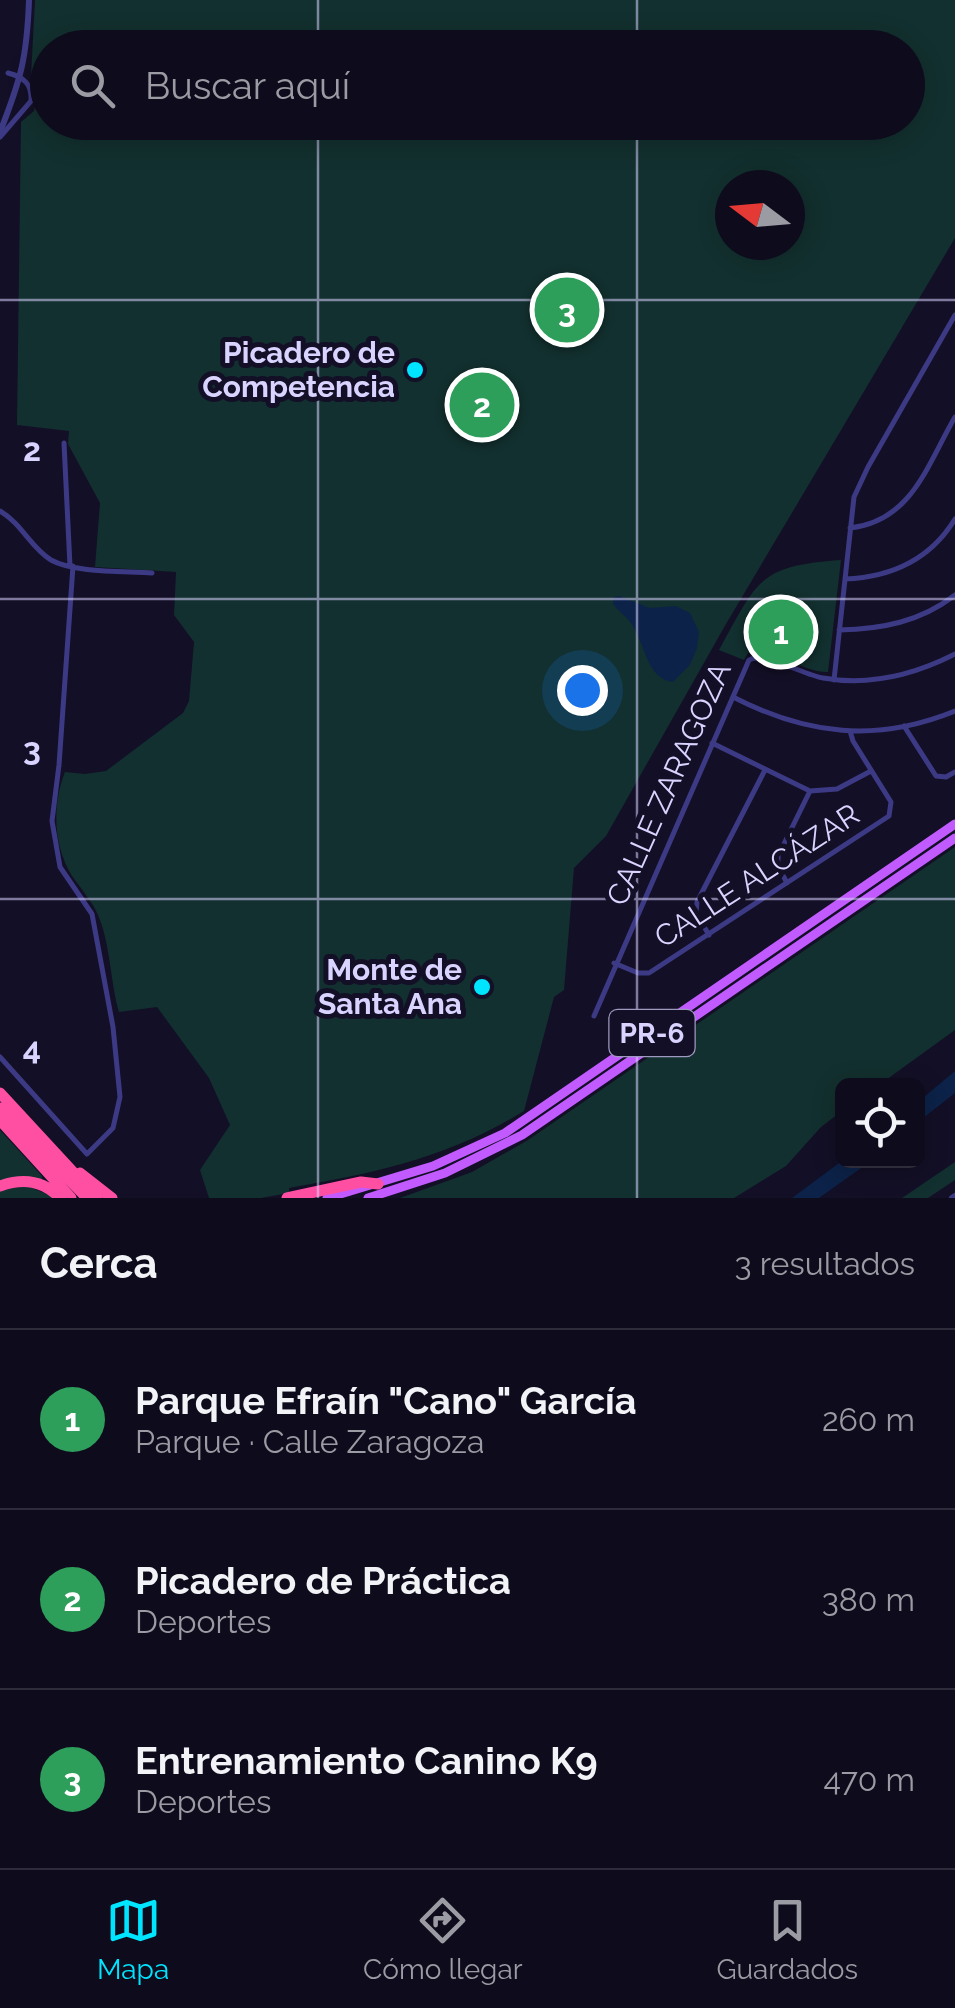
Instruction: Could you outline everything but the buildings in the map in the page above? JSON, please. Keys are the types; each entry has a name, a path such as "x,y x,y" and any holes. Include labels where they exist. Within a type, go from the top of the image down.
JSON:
{"highway":[{"path":"0,1093 97,1198"},
{"path":"0,1108 87,1198"},
{"path":"0,1120 71,1198"},
{"path":"68,1165 112,1198"},
{"path":"0,1186 30,1181 48,1187 60,1198"},
{"path":"287,1198 361,1182 378,1184"}],"main road":[{"name":"PR-6","path":"326,1198 451,1158 522,1123 955,824"},
{"name":"PR-6","path":"368,1198 445,1173 522,1136 955,838"}],"street":[{"path":"0,134 22,76 28,44 29,0"},
{"path":"8,73 22,76 30,86"},
{"path":"0,134 30,103"},
{"path":"834,680 858,485 955,315"},
{"path":"850,528 879,523 901,507 955,417"},
{"path":"0,1057 87,1154 112,1128 120,1097 113,1027 92,914 60,867 52,821 71,566 64,443"},
{"path":"0,511 19,524 50,560 71,566 152,573"},
{"path":"844,579 888,574 910,564 936,545 955,520"},
{"path":"839,630 898,624 931,611 955,595"},
{"name":"CALLE ZARAGOZA","path":"594,1016 749,660 758,656 798,672 834,680 898,676 955,654"},
{"path":"732,697 791,723 850,731 904,726 955,710"},
{"path":"904,726 936,776 946,777 955,772"},
{"name":"CALLE ALCÁZAR","path":"614,963 638,973 649,973 890,814 891,802 850,731"},
{"path":"712,744 810,790 837,789 871,771"},
{"path":"709,935 696,913 698,902 765,770"},
{"path":"787,884 778,860 810,790"}],"green space":[{"path":"35,0 955,0 955,238 726,624 606,836 574,868 564,990 554,997 524,1111 467,1141 410,1162 289,1188 289,1193 261,1198 209,1198 200,1170 230,1125 209,1078 157,1007 119,1012 98,915 66,864 56,825 65,772 106,771 183,713 189,701 194,642 174,615 176,572 95,567 100,503 68,444 69,431 17,425 21,122 30,114 30,140 925,140 925,30 33,30"},
{"path":"841,560 828,672 767,653 748,653 744,660 719,650 743,607 764,581 792,567"},
{"path":"955,847 955,1030 889,1078 835,1078 835,1116 786,1166 734,1198 400,1198 472,1172 528,1140"},
{"path":"0,1130 42,1176 42,1181 0,1182"},
{"path":"955,1162 955,1180 928,1198 902,1198"},
{"path":"27,1186 57,1198 0,1198 0,1190"}],"water":[{"path":"614,597 650,608 676,606 690,613 699,632 697,648 690,665 673,682 652,667 636,631 613,604"},
{"path":"955,1071 955,1093 925,1117 925,1096"},
{"path":"835,1166 861,1168 819,1198 792,1198"}],"place":[{"name":"Entrenamiento Canino K9","path":"567,310"},
{"name":"Picadero de Competencia","path":"415,370"},
{"name":"Picadero de Práctica","path":"482,405"},
{"name":"Parque Efraín \"Cano\" García","path":"781,632"},
{"name":"Monte de Santa Ana","path":"482,987"}]}
